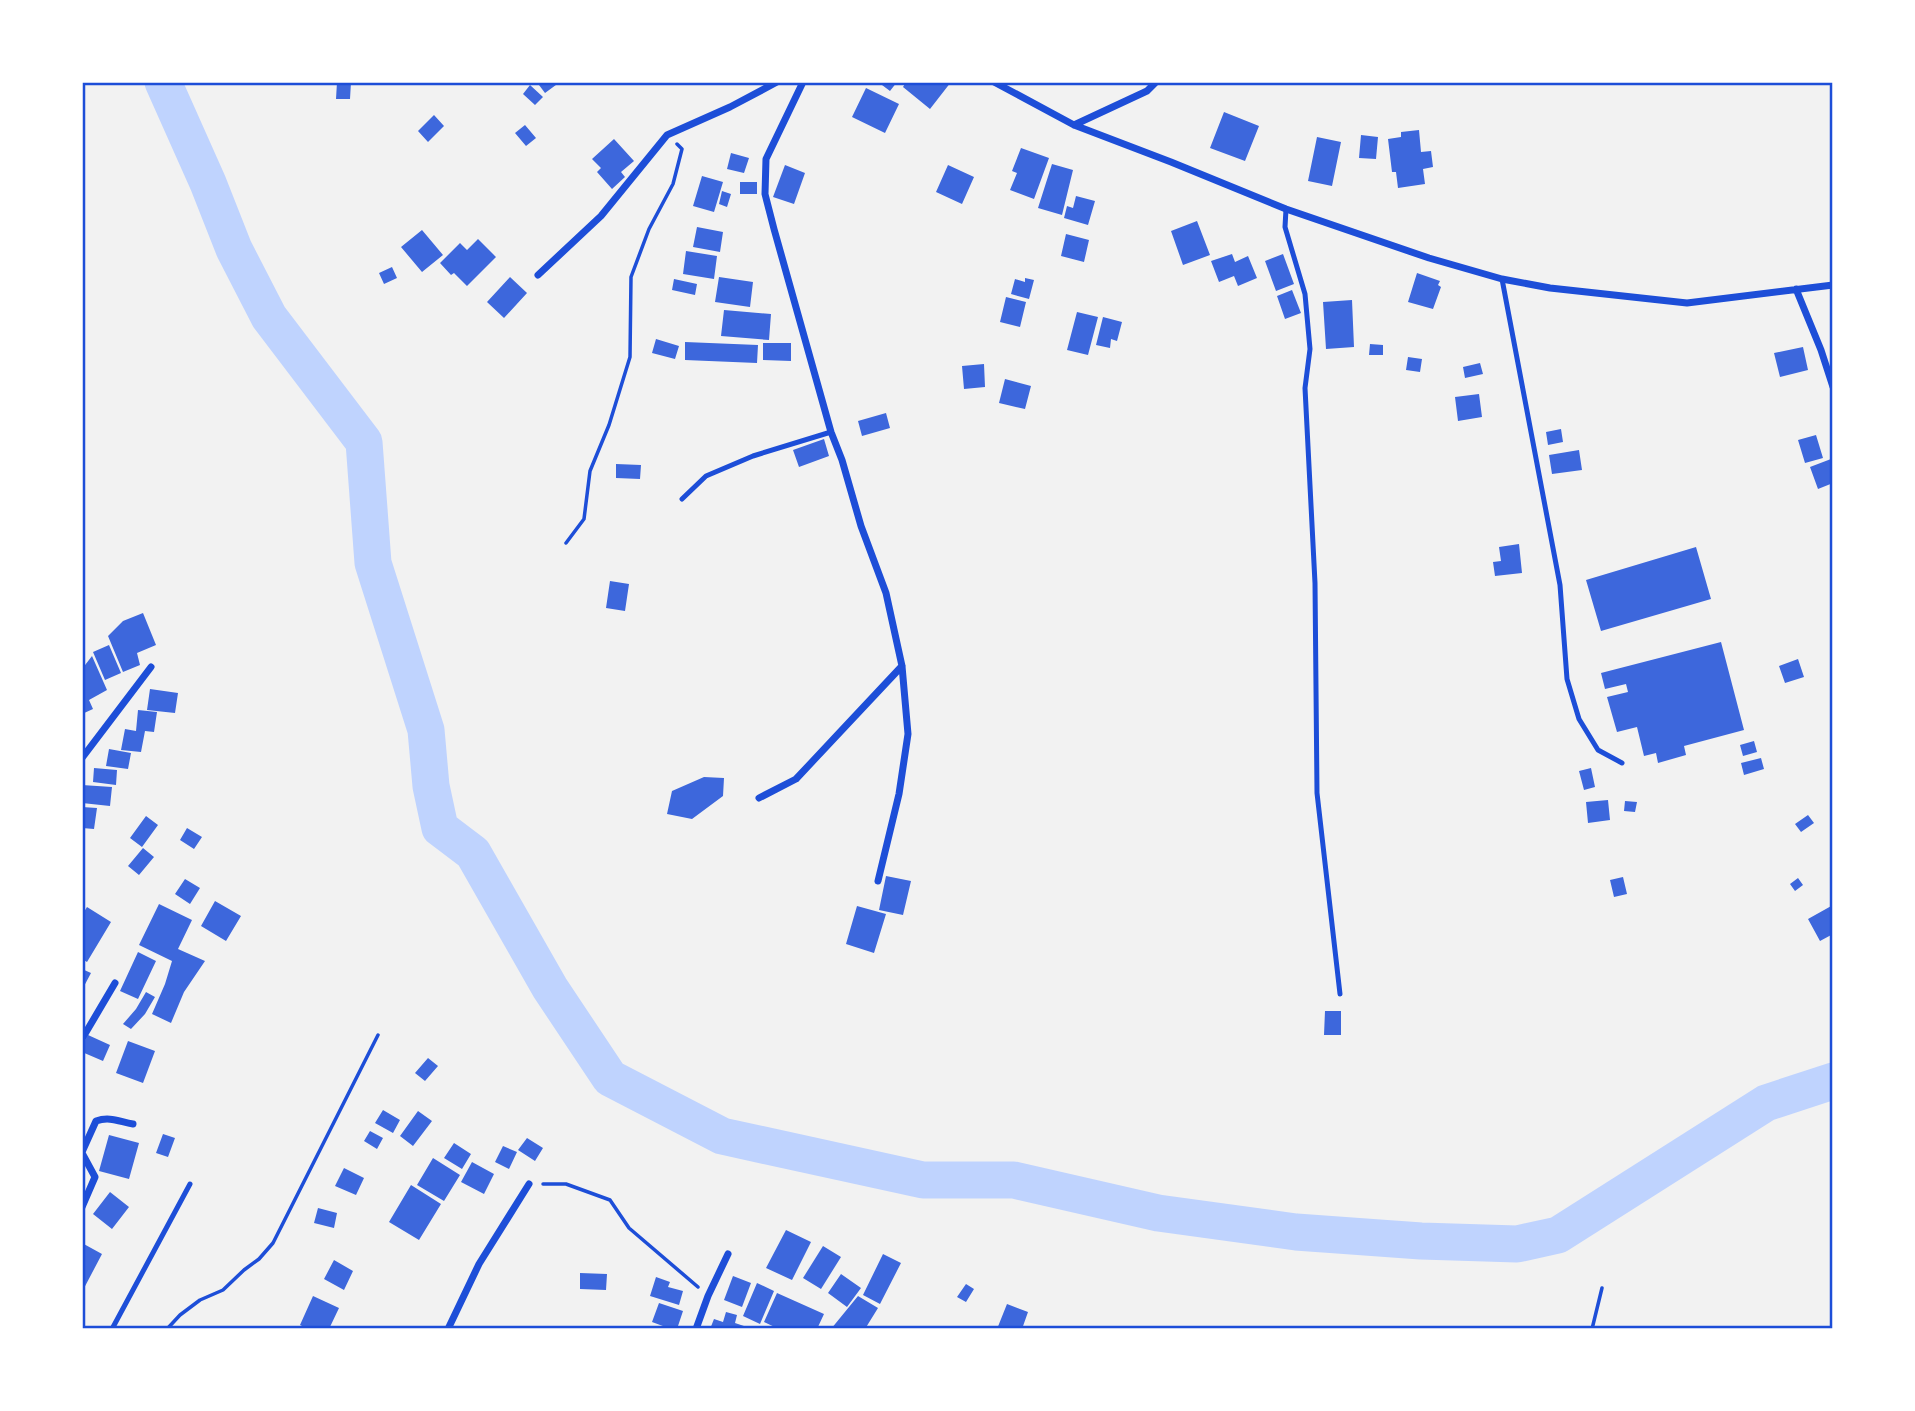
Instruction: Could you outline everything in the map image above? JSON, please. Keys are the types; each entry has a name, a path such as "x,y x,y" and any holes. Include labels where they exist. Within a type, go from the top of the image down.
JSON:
{"street":[{"path":"538,275 601,216 667,135 730,107 777,82"},
{"path":"803,82 766,159 765,194 831,432 886,593 902,666 908,734 899,794 878,881"},
{"path":"994,82 1074,125 1286,209 1429,258 1502,279 1550,288 1687,303 1833,285"},
{"path":"1074,125 1147,91 1156,82"},
{"path":"1796,289 1833,387"},
{"path":"759,798 796,779 902,666"},
{"path":"82,758 151,667"},
{"path":"82,1040 115,983"},
{"path":"82,1207 95,1177 82,1152 96,1121 114,1119 133,1124"},
{"path":"448,1329 479,1265 529,1184"},
{"path":"696,1329 728,1254"}],"lane":[{"path":"1286,209 1285,228 1304,294 1310,349 1305,388 1315,583 1317,793 1340,994"},
{"path":"1502,279 1560,585 1567,679 1579,719 1598,750 1622,763"},
{"path":"682,499 706,476 753,456 831,432"},
{"path":"112,1329 190,1184"}],"path":[{"path":"566,543 584,519 590,471 609,425 630,357 631,277 649,229 673,184 682,149 667,135"},
{"path":"167,1329 200,1300 223,1290 273,1243 378,1035"},
{"path":"529,1184 566,1184 610,1200 629,1228 708,1296"},
{"path":"1592,1329 1602,1287"}],"building":[{"path":"337,82 351,82 350,99 336,99"},
{"path":"544,82 560,82 545,93 539,85"},
{"path":"878,82 897,82 890,91"},
{"path":"906,82 951,82 930,109 903,87"},
{"path":"530,85 543,97 535,105 523,94"},
{"path":"866,88 899,104 885,133 852,117"},
{"path":"1224,112 1259,126 1245,161 1210,148"},
{"path":"434,115 444,126 428,142 418,131"},
{"path":"525,125 536,138 526,146 515,133"},
{"path":"1419,130 1421,152 1431,151 1433,167 1423,169 1425,184 1398,188 1396,172 1392,172 1388,139 1401,137 1401,132"},
{"path":"1361,135 1378,137 1376,159 1359,158"},
{"path":"1317,137 1341,142 1332,186 1308,181"},
{"path":"614,139 634,161 621,172 625,177 612,189 597,172 601,168 592,159"},
{"path":"1021,148 1049,158 1034,199 1010,190 1017,173 1012,171"},
{"path":"731,153 749,158 744,173 727,169"},
{"path":"1052,164 1073,170 1062,215 1038,208"},
{"path":"785,165 805,173 794,204 773,197"},
{"path":"948,165 974,177 962,204 936,192"},
{"path":"702,176 723,182 714,212 693,206"},
{"path":"740,182 757,182 757,194 740,194"},
{"path":"722,191 731,194 727,207 719,204"},
{"path":"1076,196 1095,201 1088,225 1064,218 1067,206 1073,208"},
{"path":"1197,221 1210,255 1183,265 1171,231"},
{"path":"697,227 723,232 720,252 693,247"},
{"path":"422,230 443,255 422,272 401,247"},
{"path":"1066,234 1089,240 1084,262 1061,256"},
{"path":"478,239 496,257 467,286 440,263 460,243 467,250"},
{"path":"686,251 717,256 714,279 683,274"},
{"path":"1232,254 1235,262 1248,256 1257,278 1238,286 1234,276 1219,282 1211,261"},
{"path":"1283,254 1294,284 1276,291 1265,261"},
{"path":"392,267 397,278 384,284 379,273"},
{"path":"1417,273 1440,281 1438,285 1441,287 1433,309 1408,302"},
{"path":"510,277 527,293 504,318 487,302"},
{"path":"719,277 753,282 750,307 715,302"},
{"path":"1025,278 1034,280 1029,299 1011,294 1015,279 1025,282"},
{"path":"674,279 697,284 695,295 672,290"},
{"path":"1292,290 1301,313 1285,319 1277,296"},
{"path":"1006,297 1026,302 1020,327 1000,322"},
{"path":"1352,300 1354,347 1326,349 1323,302"},
{"path":"724,310 771,314 769,340 721,336"},
{"path":"1077,312 1098,317 1088,355 1067,350"},
{"path":"1103,317 1122,322 1117,341 1111,339 1110,348 1096,345"},
{"path":"656,339 679,346 675,359 652,353"},
{"path":"685,342 758,345 757,363 685,360"},
{"path":"763,343 791,343 791,361 763,360"},
{"path":"1370,344 1383,345 1383,355 1369,355"},
{"path":"1803,347 1808,370 1780,377 1774,353"},
{"path":"1408,357 1422,359 1420,372 1406,370"},
{"path":"1480,363 1483,374 1465,378 1463,367"},
{"path":"984,364 985,387 964,389 962,366"},
{"path":"1005,379 1031,386 1025,409 999,403"},
{"path":"1479,394 1482,417 1458,421 1455,397"},
{"path":"886,413 890,428 862,436 858,421"},
{"path":"1561,429 1563,442 1548,445 1546,432"},
{"path":"1816,435 1823,458 1805,463 1798,440"},
{"path":"824,439 829,456 799,467 793,450"},
{"path":"1579,450 1582,470 1552,474 1549,455"},
{"path":"1831,459 1833,483 1818,489 1810,467"},
{"path":"616,464 641,465 640,479 616,478"},
{"path":"1519,544 1522,573 1495,576 1493,562 1501,561 1499,547"},
{"path":"1696,547 1711,599 1601,631 1586,580"},
{"path":"610,581 629,584 625,611 606,608"},
{"path":"143,613 156,645 137,653 140,665 123,672 108,636 123,621"},
{"path":"1721,642 1744,730 1684,746 1686,755 1658,763 1656,753 1644,756 1637,727 1617,732 1607,697 1628,692 1626,684 1605,689 1601,673"},
{"path":"109,645 121,673 105,680 93,652"},
{"path":"92,656 107,690 89,700 93,709 82,714 82,669"},
{"path":"1798,659 1804,677 1785,683 1779,666"},
{"path":"150,689 178,693 175,713 147,710"},
{"path":"138,710 157,712 154,732 145,731 141,752 121,750 125,729 136,731"},
{"path":"1754,741 1757,752 1743,756 1740,745"},
{"path":"109,749 131,753 128,769 106,766"},
{"path":"1761,758 1764,769 1744,775 1741,763"},
{"path":"94,768 117,770 116,785 93,782"},
{"path":"1591,768 1595,787 1584,790 1579,771"},
{"path":"704,777 724,778 723,796 692,819 667,814 672,791"},
{"path":"82,785 112,787 110,806 82,803"},
{"path":"1608,800 1610,820 1588,823 1586,802"},
{"path":"1625,801 1637,802 1635,812 1624,811"},
{"path":"82,807 97,808 94,829 82,828"},
{"path":"1808,815 1814,823 1801,832 1795,824"},
{"path":"146,816 158,825 142,847 130,838"},
{"path":"187,828 202,837 194,849 180,840"},
{"path":"143,848 154,857 139,875 128,866"},
{"path":"886,876 911,881 903,915 879,910"},
{"path":"1623,877 1627,894 1614,897 1610,880"},
{"path":"1798,878 1803,885 1795,891 1790,884"},
{"path":"185,879 200,888 190,904 175,894"},
{"path":"215,901 241,916 226,941 201,926"},
{"path":"159,904 192,920 178,949 205,961 184,992 171,1023 152,1014 172,961 139,945"},
{"path":"1833,905 1833,934 1820,941 1808,919"},
{"path":"857,906 886,914 874,953 846,944"},
{"path":"87,907 111,922 87,962 82,959 82,915"},
{"path":"138,952 156,961 138,999 120,991"},
{"path":"82,969 91,973 82,990"},
{"path":"146,992 155,997 145,1014 131,1029 123,1024"},
{"path":"1325,1011 1341,1011 1341,1035 1324,1035"},
{"path":"88,1035 110,1045 103,1061 82,1052"},
{"path":"128,1041 155,1051 143,1083 116,1073"},
{"path":"428,1058 438,1066 425,1081 415,1073"},
{"path":"383,1110 400,1120 393,1133 375,1123"},
{"path":"418,1111 432,1121 413,1146 400,1136"},
{"path":"370,1131 383,1138 377,1149 364,1141"},
{"path":"163,1134 175,1138 168,1157 156,1153"},
{"path":"109,1135 139,1143 129,1179 99,1171"},
{"path":"527,1138 543,1148 535,1161 518,1150"},
{"path":"454,1143 471,1154 462,1169 444,1158"},
{"path":"503,1146 517,1152 509,1169 495,1162"},
{"path":"433,1158 460,1175 444,1201 417,1185"},
{"path":"472,1162 494,1174 484,1194 461,1182"},
{"path":"344,1168 364,1178 356,1195 335,1186"},
{"path":"411,1185 441,1204 419,1240 389,1222"},
{"path":"110,1192 129,1207 112,1229 93,1214"},
{"path":"318,1208 337,1213 334,1228 314,1223"},
{"path":"786,1230 811,1242 792,1280 766,1268"},
{"path":"82,1243 102,1254 82,1292"},
{"path":"823,1246 841,1257 821,1289 803,1278"},
{"path":"883,1254 901,1263 880,1304 863,1295"},
{"path":"334,1260 353,1271 344,1290 324,1279"},
{"path":"580,1273 607,1274 606,1290 580,1289"},
{"path":"841,1274 861,1288 847,1307 828,1293"},
{"path":"733,1276 751,1283 742,1307 724,1300"},
{"path":"656,1277 670,1282 668,1287 683,1291 679,1305 650,1296"},
{"path":"757,1283 774,1291 760,1324 743,1316"},
{"path":"966,1284 974,1289 966,1302 957,1297"},
{"path":"777,1293 824,1314 817,1329 779,1329 764,1322"},
{"path":"313,1296 339,1308 329,1329 308,1329 300,1325"},
{"path":"858,1296 878,1308 865,1329 831,1329"},
{"path":"659,1303 683,1311 677,1329 652,1322"},
{"path":"1007,1304 1028,1312 1022,1329 997,1329"},
{"path":"726,1312 737,1315 735,1323 753,1329 710,1329 714,1319 723,1322"}],"waterway":[{"path":"163,82 234,249 269,317 364,442 373,563 426,730 431,786 440,828 473,853 550,988 610,1078 722,1136 923,1180 1014,1180 1158,1213 1296,1232 1421,1241 1517,1244 1558,1235 1766,1103 1833,1081"}]}
